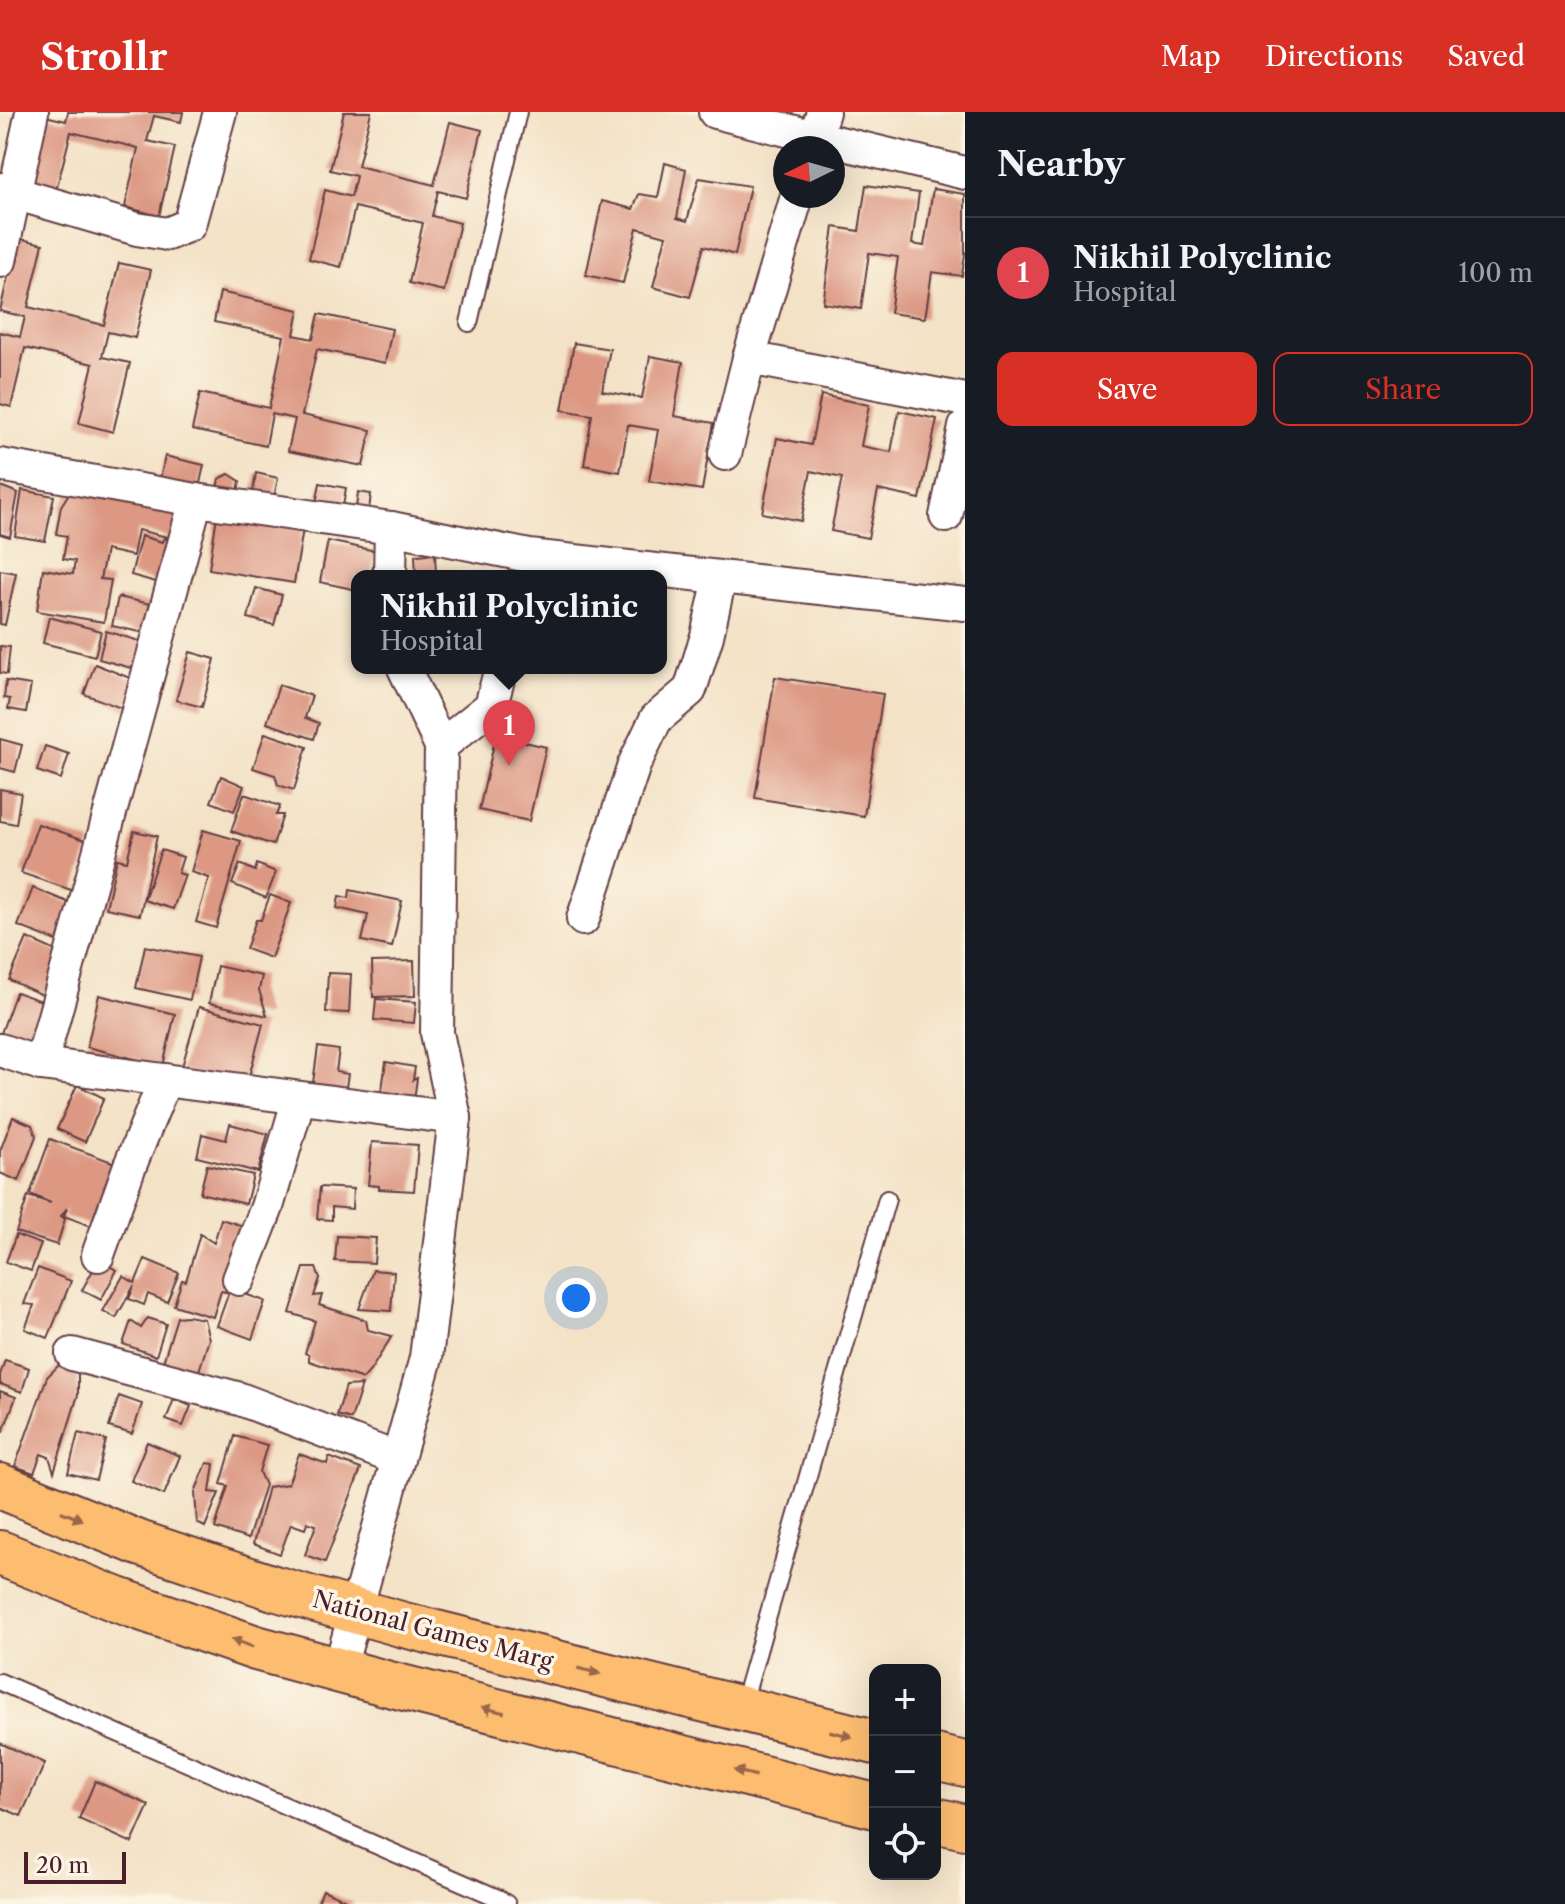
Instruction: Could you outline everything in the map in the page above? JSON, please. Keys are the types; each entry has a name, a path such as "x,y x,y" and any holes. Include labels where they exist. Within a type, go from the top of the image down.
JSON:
{"main road":[{"name":"National Games Marg","path":"0,1486 139,1543 274,1588 404,1625 869,1741"},
{"path":"0,1553 118,1600 256,1648 869,1804"},
{"path":"941,1758 965,1764"},
{"path":"941,1821 965,1827"}],"street":[{"path":"0,261 7,191 32,112"},
{"path":"7,191 137,229 167,234 189,225 220,112"},
{"path":"715,112 817,132 965,173"},
{"path":"725,454 749,358 793,208"},
{"path":"749,358 965,400"},
{"path":"946,516 965,427"},
{"path":"0,465 196,500 391,528 526,566 591,570"},
{"path":"41,1064 196,500"},
{"path":"390,570 391,528"},
{"path":"667,575 965,604"},
{"path":"583,919 634,765 656,719 690,690 707,636 720,578"},
{"path":"339,1671 426,1358 455,1118 437,1033 441,746 407,674"},
{"path":"441,746 491,706 499,674"},
{"path":"0,1050 41,1064 455,1118"},
{"path":"98,1255 165,1080"},
{"path":"239,1279 267,1207 299,1098"},
{"path":"72,1354 240,1399 398,1459"}],"lane":[{"path":"469,323 518,112"},
{"path":"742,1709 887,1199"},
{"path":"0,1682 507,1904"}],"building":[{"path":"68,112 183,112 181,122 154,116 147,141 175,147 159,216 125,207 138,148 71,132 56,191 24,183 41,115 66,121"},
{"path":"344,112 371,112 358,166 434,185 450,122 482,130 466,198 438,191 432,216 460,223 444,291 409,283 423,223 355,207 341,267 309,259 325,190 351,197 356,176 330,170"},
{"path":"665,163 686,169 677,218 687,221 699,178 750,186 735,255 704,246 690,297 653,287 666,236 637,228 623,283 586,275 602,201 633,209 639,194 658,197"},
{"path":"866,185 919,193 912,244 924,246 933,189 965,194 962,276 932,272 925,318 890,313 898,257 869,253 861,309 823,303 834,227 859,231"},
{"path":"17,238 43,244 28,307 104,325 119,263 151,270 135,338 108,332 102,357 130,363 113,432 79,423 93,364 25,348 11,407 0,404 0,332 20,337 25,317 0,311"},
{"path":"220,292 299,310 294,335 313,339 319,314 392,329 385,363 317,349 302,415 371,430 363,466 288,451 295,419 272,414 266,446 192,430 200,393 269,408 284,336 214,322"},
{"path":"574,343 610,349 602,391 642,398 650,356 683,362 674,416 714,423 702,490 649,481 658,430 628,425 620,472 584,465 592,415 562,410"},
{"path":"821,395 869,405 861,446 891,452 899,411 937,419 920,499 878,490 868,538 831,531 842,478 811,471 801,521 762,513 777,438 811,445"},
{"path":"165,456 204,465 196,501 157,493"},
{"path":"256,473 278,478 273,503 263,501 260,493 253,491"},
{"path":"229,474 240,481 236,502 215,497 219,479"},
{"path":"320,483 346,488 342,512 314,514"},
{"path":"0,486 18,493 10,537 0,534"},
{"path":"22,490 54,496 45,541 15,536"},
{"path":"71,490 187,512 180,540 138,530 133,556 106,550 100,579 111,580 104,622 37,611 43,569 73,574 75,561 63,559 67,536 56,534 61,506"},
{"path":"358,492 371,494 368,518 355,517"},
{"path":"217,515 303,529 294,583 209,569"},
{"path":"141,536 162,542 164,538 181,544 170,586 131,575"},
{"path":"328,541 376,551 372,570 351,570 351,589 320,582"},
{"path":"435,554 436,570 416,570 415,555"},
{"path":"0,570 16,573 5,625 0,624"},
{"path":"256,588 282,595 274,625 248,618"},
{"path":"118,597 160,606 154,635 112,626"},
{"path":"49,617 101,631 95,656 43,643"},
{"path":"106,631 149,644 142,671 99,659"},
{"path":"0,646 10,647 7,674 0,673"},
{"path":"190,652 215,659 202,707 176,700"},
{"path":"95,664 140,682 134,713 84,694"},
{"path":"775,677 883,694 864,816 755,798"},
{"path":"6,681 31,685 26,712 8,709 10,699 4,698"},
{"path":"279,685 312,696 305,718 319,723 314,739 267,723"},
{"path":"265,733 307,747 294,790 278,785 275,775 253,768"},
{"path":"496,735 546,747 529,821 479,810"},
{"path":"0,739 22,745 15,772 0,768"},
{"path":"45,746 69,754 61,779 37,771"},
{"path":"221,776 244,786 234,811 211,802"},
{"path":"0,789 21,793 16,824 0,821"},
{"path":"244,794 280,806 276,815 283,815 273,845 231,831"},
{"path":"38,824 91,842 74,891 21,873"},
{"path":"203,830 241,841 216,928 196,922 209,878 191,872"},
{"path":"134,831 157,836 140,915 106,908 117,859 127,861"},
{"path":"161,850 183,857 178,873 185,875 173,909 144,900"},
{"path":"240,864 255,871 257,864 276,872 266,898 232,884"},
{"path":"33,888 80,907 65,944 18,926"},
{"path":"350,890 402,901 392,947 362,941 368,915 337,908 339,896 349,898"},
{"path":"270,895 291,903 271,958 246,949 256,920 261,920"},
{"path":"27,938 65,955 47,997 9,980"},
{"path":"145,946 199,957 190,1000 136,988"},
{"path":"414,961 415,996 373,997 372,962"},
{"path":"217,966 262,976 259,990 267,1016 209,1003"},
{"path":"328,973 351,974 349,1013 326,1012"},
{"path":"16,992 53,1005 36,1050 0,1036"},
{"path":"99,995 175,1014 163,1066 87,1047"},
{"path":"376,999 416,1002 414,1023 374,1020"},
{"path":"199,1007 263,1024 246,1088 181,1070"},
{"path":"318,1047 339,1050 336,1072 348,1074 345,1094 312,1090"},
{"path":"386,1062 415,1067 413,1080 417,1078 413,1108 380,1103"},
{"path":"77,1085 104,1098 85,1142 57,1129"},
{"path":"13,1117 32,1125 36,1136 19,1181 0,1173 0,1151"},
{"path":"230,1124 268,1134 258,1172 197,1157 202,1134 226,1140"},
{"path":"50,1139 115,1163 91,1226 64,1216 67,1208 61,1216 65,1219 57,1245 16,1232 28,1196 51,1203 30,1194"},
{"path":"372,1142 418,1145 414,1191 379,1189 379,1186 368,1185"},
{"path":"207,1165 253,1175 246,1204 200,1193"},
{"path":"320,1187 353,1189 352,1209 332,1207 332,1220 317,1219"},
{"path":"221,1219 246,1227 226,1292 221,1291 213,1317 174,1305 182,1280 186,1281 200,1234 214,1243"},
{"path":"16,1235 41,1244 31,1271 6,1262"},
{"path":"337,1236 376,1238 374,1263 335,1261"},
{"path":"145,1259 179,1273 167,1302 148,1294 144,1305 129,1299 134,1286 116,1318 103,1311 123,1276 135,1283"},
{"path":"98,1261 117,1270 101,1300 82,1290"},
{"path":"38,1268 71,1281 48,1338 25,1329 34,1305 24,1304"},
{"path":"304,1268 316,1268 320,1278 314,1296 322,1295 319,1305 366,1320 368,1330 392,1336 363,1379 309,1361 309,1355 305,1353 315,1321 290,1313"},
{"path":"373,1270 394,1272 391,1311 359,1309"},
{"path":"230,1289 265,1301 252,1339 217,1326"},
{"path":"177,1317 204,1319 209,1339 193,1390 160,1372"},
{"path":"148,1318 166,1324 156,1356 123,1344 131,1321 141,1328"},
{"path":"5,1360 29,1368 22,1392 0,1384"},
{"path":"64,1360 78,1366 78,1395 54,1472 49,1457 41,1454 34,1473 15,1466 47,1377"},
{"path":"362,1385 351,1419 337,1415 346,1386"},
{"path":"0,1391 16,1397 3,1432 0,1431"},
{"path":"119,1396 142,1404 132,1434 109,1427"},
{"path":"174,1399 191,1406 183,1426 166,1420"},
{"path":"78,1433 106,1440 96,1480 68,1473"},
{"path":"235,1436 267,1445 259,1472 265,1485 248,1539 215,1528 228,1486 221,1484"},
{"path":"147,1442 180,1456 164,1495 131,1481"},
{"path":"299,1454 327,1464 329,1457 361,1469 325,1562 305,1555 316,1525 307,1522 305,1529 291,1524 280,1554 253,1544 268,1487 288,1484"},
{"path":"207,1463 214,1464 210,1492 219,1493 205,1527 197,1523 195,1492"},
{"path":"0,1743 45,1763 21,1816 0,1807"},
{"path":"95,1781 149,1805 132,1843 79,1819"},
{"path":"323,1890 355,1904 317,1904"}],"place":[{"name":"Nikhil Polyclinic","path":"509,766"}]}
